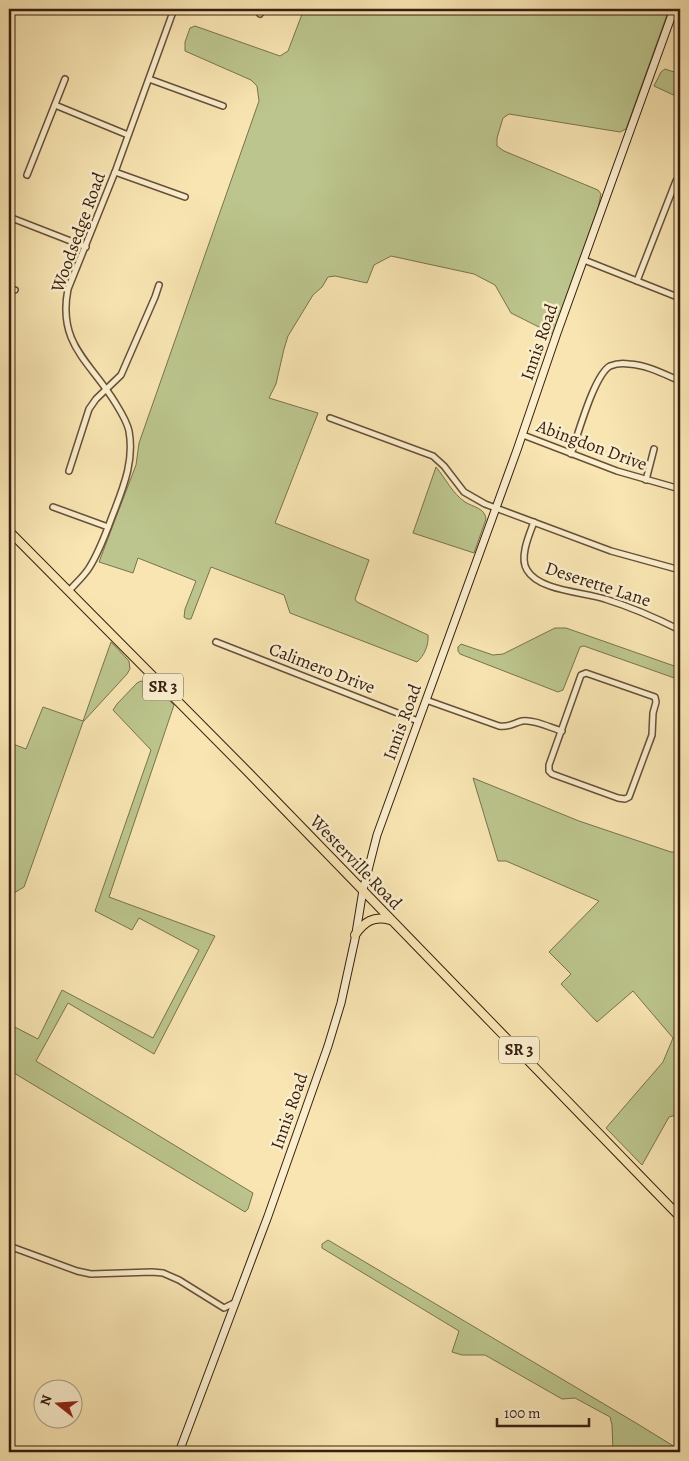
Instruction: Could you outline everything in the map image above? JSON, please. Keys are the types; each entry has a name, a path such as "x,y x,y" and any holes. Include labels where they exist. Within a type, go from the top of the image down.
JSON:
{"main road":[{"name":"Innis Road","path":"180,1452 328,1046 341,1003 363,890 377,834 523,435 674,9"},
{"name":"Westerville Road","path":"9,531 363,890 680,1217"},
{"path":"355,935 361,926 376,918 392,920"}],"street":[{"name":"Woodsedge Road","path":"69,591 88,570 101,545 130,466 130,448 129,430 122,413 107,390 86,364 72,338 68,327 66,301 68,289 115,172 174,9"},
{"path":"149,79 223,106"},
{"path":"27,175 65,80"},
{"path":"55,105 128,135"},
{"path":"115,172 185,197"},
{"path":"638,282 676,181"},
{"path":"9,217 86,248"},
{"path":"584,260 680,298"},
{"path":"68,471 89,409 96,399 121,375 127,365 159,285"},
{"path":"571,454 595,387 610,366 622,363 641,365 680,381"},
{"path":"330,418 433,456 444,466 464,492 485,504 611,551 680,570"},
{"name":"Abingdon Drive","path":"523,435 616,471 680,489"},
{"path":"646,480 654,449"},
{"path":"53,507 108,527"},
{"name":"Deserette Lane","path":"534,522 524,551 527,571 537,580 549,586 612,602 645,613 680,630"},
{"name":"Calimero Drive","path":"216,642 418,720"},
{"path":"586,673 655,697 652,735 629,798 618,798 552,774 549,771 549,765 562,732 581,675 586,673"},
{"path":"426,700 499,726 506,727 523,721 529,721 562,732"},
{"path":"9,1246 77,1271 91,1274 163,1273 179,1280 224,1308 234,1303"}],"green space":[{"path":"304,9 669,9 626,129 620,132 509,114 503,118 497,138 497,146 504,151 598,190 601,194 598,208 553,334 511,313 495,285 474,274 391,256 374,265 367,283 335,276 328,277 322,287 313,295 288,336 276,384 269,398 318,413 275,523 369,560 355,599 357,602 428,635 426,650 417,662 290,613 284,595 211,567 191,619 187,619 184,617 185,609 196,581 138,558 133,573 99,562 136,465 139,443 259,101 257,86 251,80 185,51 185,42 190,28 195,26 280,56 288,51"},
{"path":"665,69 680,74 680,98 654,86 661,72"},
{"path":"436,467 460,498 481,510 485,515 486,519 474,553 413,533"},
{"path":"555,628 566,628 680,668 680,680 584,646 580,647 563,690 558,692 460,654 458,651 458,647 461,644 493,655 503,654"},
{"path":"111,642 129,661 130,669 83,722 24,887 9,896 9,745 13,744 26,749 43,707 83,721"},
{"path":"141,681 152,684 174,705 109,897 215,936 154,1054 68,1003 36,1061 253,1193 248,1209 245,1212 9,1070 9,1024 38,1039 62,990 153,1038 199,950 139,918 132,930 95,911 151,750 113,710"},
{"path":"473,778 579,821 671,852 676,852 680,847 680,1118 676,1115 669,1117 642,1165 606,1128 663,1062 673,1038 633,991 597,1022 561,984 571,974 549,952 599,901 506,861 498,861"},
{"path":"328,1240 636,1423 680,1450 680,1452 613,1452 610,1417 575,1398 562,1399 485,1355 462,1355 452,1352 459,1331 322,1248 322,1244"}]}
